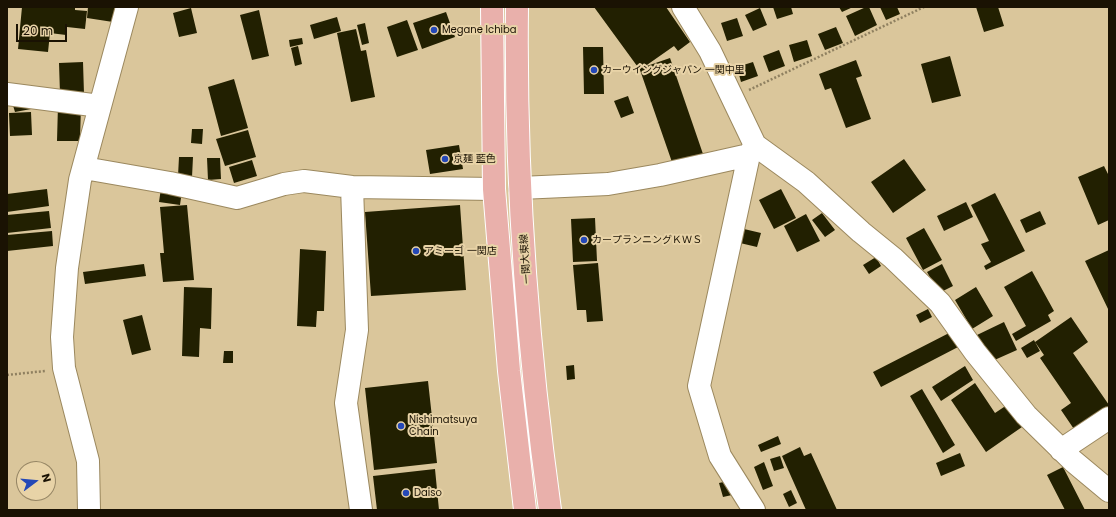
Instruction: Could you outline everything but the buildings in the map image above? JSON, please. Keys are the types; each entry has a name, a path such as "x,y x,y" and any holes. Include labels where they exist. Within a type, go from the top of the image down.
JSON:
{"main road":[{"path":"492,7 494,189 508,371 525,510"},
{"name":"一関大東線","path":"517,7 520,188 538,417 550,510"}],"street":[{"path":"89,510 88,461 64,368 62,337 68,268 80,180 127,7"},
{"path":"683,7 710,51 733,97 752,150 699,386 720,456 754,510"},
{"path":"7,94 100,106"},
{"path":"520,188 608,184 660,175 752,150 806,182 861,232 893,258 940,302 975,352 1026,415 1061,450 1109,492"},
{"path":"84,168 170,183 237,198 284,184 304,181 331,183 352,188 494,189"},
{"path":"352,188 357,330 346,403 361,510"},
{"path":"1061,450 1109,418"}],"path":[{"path":"733,97 924,7"},
{"path":"7,375 64,368"}],"place":[{"name":"Megane Ichiba","path":"434,30"},
{"name":"カーウイングジャパン 一関中里","path":"594,70"},
{"name":"京麺 藍色","path":"445,159"},
{"name":"カープランニングＫＷＳ","path":"584,240"},
{"name":"アミーゴ 一関店","path":"416,251"},
{"name":"Nishimatsuya Chain","path":"401,426"},
{"name":"Daiso","path":"406,493"}]}
